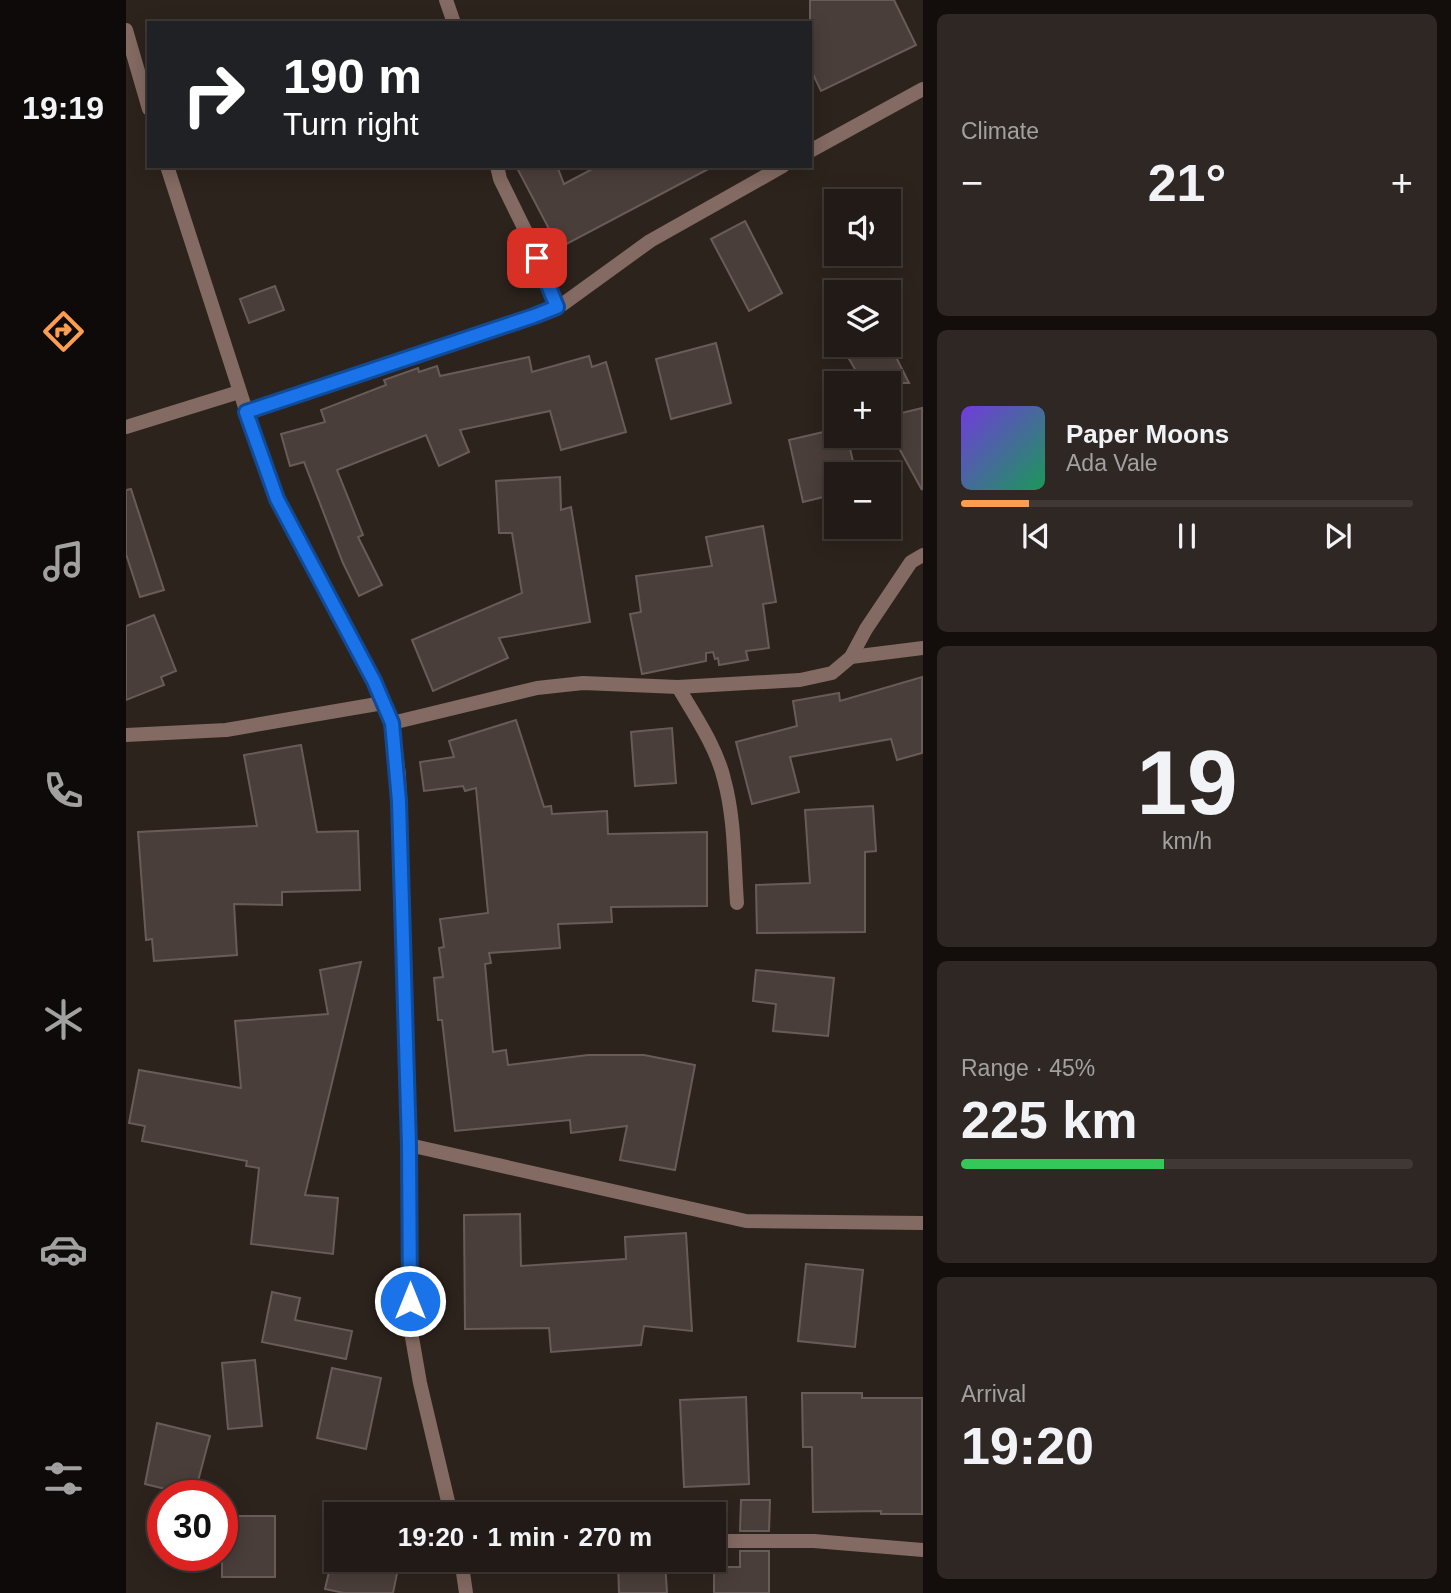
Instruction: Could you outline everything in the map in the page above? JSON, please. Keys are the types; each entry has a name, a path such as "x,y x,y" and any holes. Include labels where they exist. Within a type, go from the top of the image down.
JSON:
{"street":[{"path":"446,0 453,21"},
{"path":"126,30 129,52 147,103"},
{"path":"812,150 922,89"},
{"path":"168,168 239,392 277,499 392,723 398,775 409,1146 410,1326 420,1383 448,1502"},
{"path":"497,168 499,179 527,234 557,307"},
{"path":"246,412 557,307 650,241 779,168"},
{"path":"126,426 239,392"},
{"path":"392,723 537,688 583,683 678,687 800,680 832,673 851,657 866,629 911,562 922,555"},
{"path":"851,657 922,648"},
{"path":"678,687 706,734 724,776 730,805 737,903"},
{"path":"126,736 226,730 383,703"},
{"path":"409,1146 746,1221 922,1223"},
{"path":"726,1541 814,1541 922,1550"},
{"path":"463,1572 466,1593"}],"building":[{"path":"810,0 894,0 916,45 821,91 812,72"},
{"path":"517,168 558,168 564,184 594,168 710,168 559,248"},
{"path":"745,221 782,293 749,311 711,239"},
{"path":"275,286 284,310 249,323 240,299"},
{"path":"716,343 731,403 671,419 656,359"},
{"path":"589,356 592,367 606,362 626,432 561,450 550,411 460,430 469,452 439,466 426,435 337,470 363,535 358,537 382,585 359,596 343,563 304,462 290,466 281,434 325,422 321,410 386,385 384,380 418,368 419,372 437,366 440,376 529,357 532,372"},
{"path":"848,357 896,357 909,383 901,383 901,371 856,371"},
{"path":"922,408 922,490 899,448 901,413"},
{"path":"824,432 824,448 850,448 853,462 824,462 824,497 803,502 789,440"},
{"path":"560,477 561,510 571,507 590,622 499,638 508,658 433,691 412,640 522,593 512,533 499,533 496,481"},
{"path":"131,489 164,590 140,597 126,554 126,490"},
{"path":"763,526 776,602 763,604 769,648 746,651 748,660 719,665 713,652 706,653 706,661 642,674 630,614 641,612 636,576 712,566 706,537"},
{"path":"154,615 176,671 161,677 164,685 126,700 126,626"},
{"path":"922,677 922,753 897,760 891,739 790,757 799,792 752,804 736,742 797,726 793,701 839,693 840,701"},
{"path":"516,720 544,807 551,806 552,814 607,811 608,834 707,832 707,906 611,907 612,922 558,924 560,948 489,953 491,963 485,964 493,1052 506,1050 508,1065 588,1055 644,1055 695,1065 675,1170 620,1160 627,1126 571,1133 570,1120 455,1131 442,1020 438,1020 434,978 443,977 439,948 444,947 440,919 488,913 476,788 465,791 463,786 424,791 420,762 454,757 449,741"},
{"path":"672,728 676,783 635,786 631,732"},
{"path":"301,745 317,832 358,831 360,890 282,892 282,905 234,904 237,955 154,961 152,939 146,940 138,832 257,826 244,755"},
{"path":"873,806 876,851 865,852 865,932 757,933 756,885 810,883 805,810"},
{"path":"361,962 305,1195 338,1198 333,1254 251,1244 259,1168 246,1166 247,1161 142,1141 145,1126 129,1123 139,1070 241,1088 235,1021 328,1014 320,970"},
{"path":"756,970 834,978 828,1036 773,1031 776,1004 753,1001"},
{"path":"520,1214 521,1266 626,1259 625,1237 686,1233 692,1331 644,1326 641,1345 551,1352 549,1328 465,1329 464,1215"},
{"path":"806,1264 863,1270 855,1347 798,1341"},
{"path":"272,1292 300,1298 295,1320 352,1331 346,1359 262,1342"},
{"path":"255,1360 262,1426 228,1429 222,1363"},
{"path":"332,1368 381,1378 366,1449 317,1438"},
{"path":"802,1393 862,1393 862,1398 922,1398 922,1514 881,1514 881,1511 813,1512 812,1447 803,1447"},
{"path":"746,1397 749,1484 684,1487 680,1400"},
{"path":"157,1423 210,1436 198,1480 147,1480 145,1484"},
{"path":"741,1500 770,1500 769,1531 740,1531"},
{"path":"238,1516 275,1516 275,1577 222,1577 222,1571 238,1571"},
{"path":"740,1551 769,1551 769,1593 714,1593 714,1572 726,1572 726,1567 740,1567"},
{"path":"329,1572 397,1572 393,1593 344,1593 325,1589"},
{"path":"618,1572 666,1572 667,1593 619,1593"}],"route":[{"path":"410,1301 409,1146 399,801 392,723 374,681 277,499 246,412 557,307 537,258"}]}
